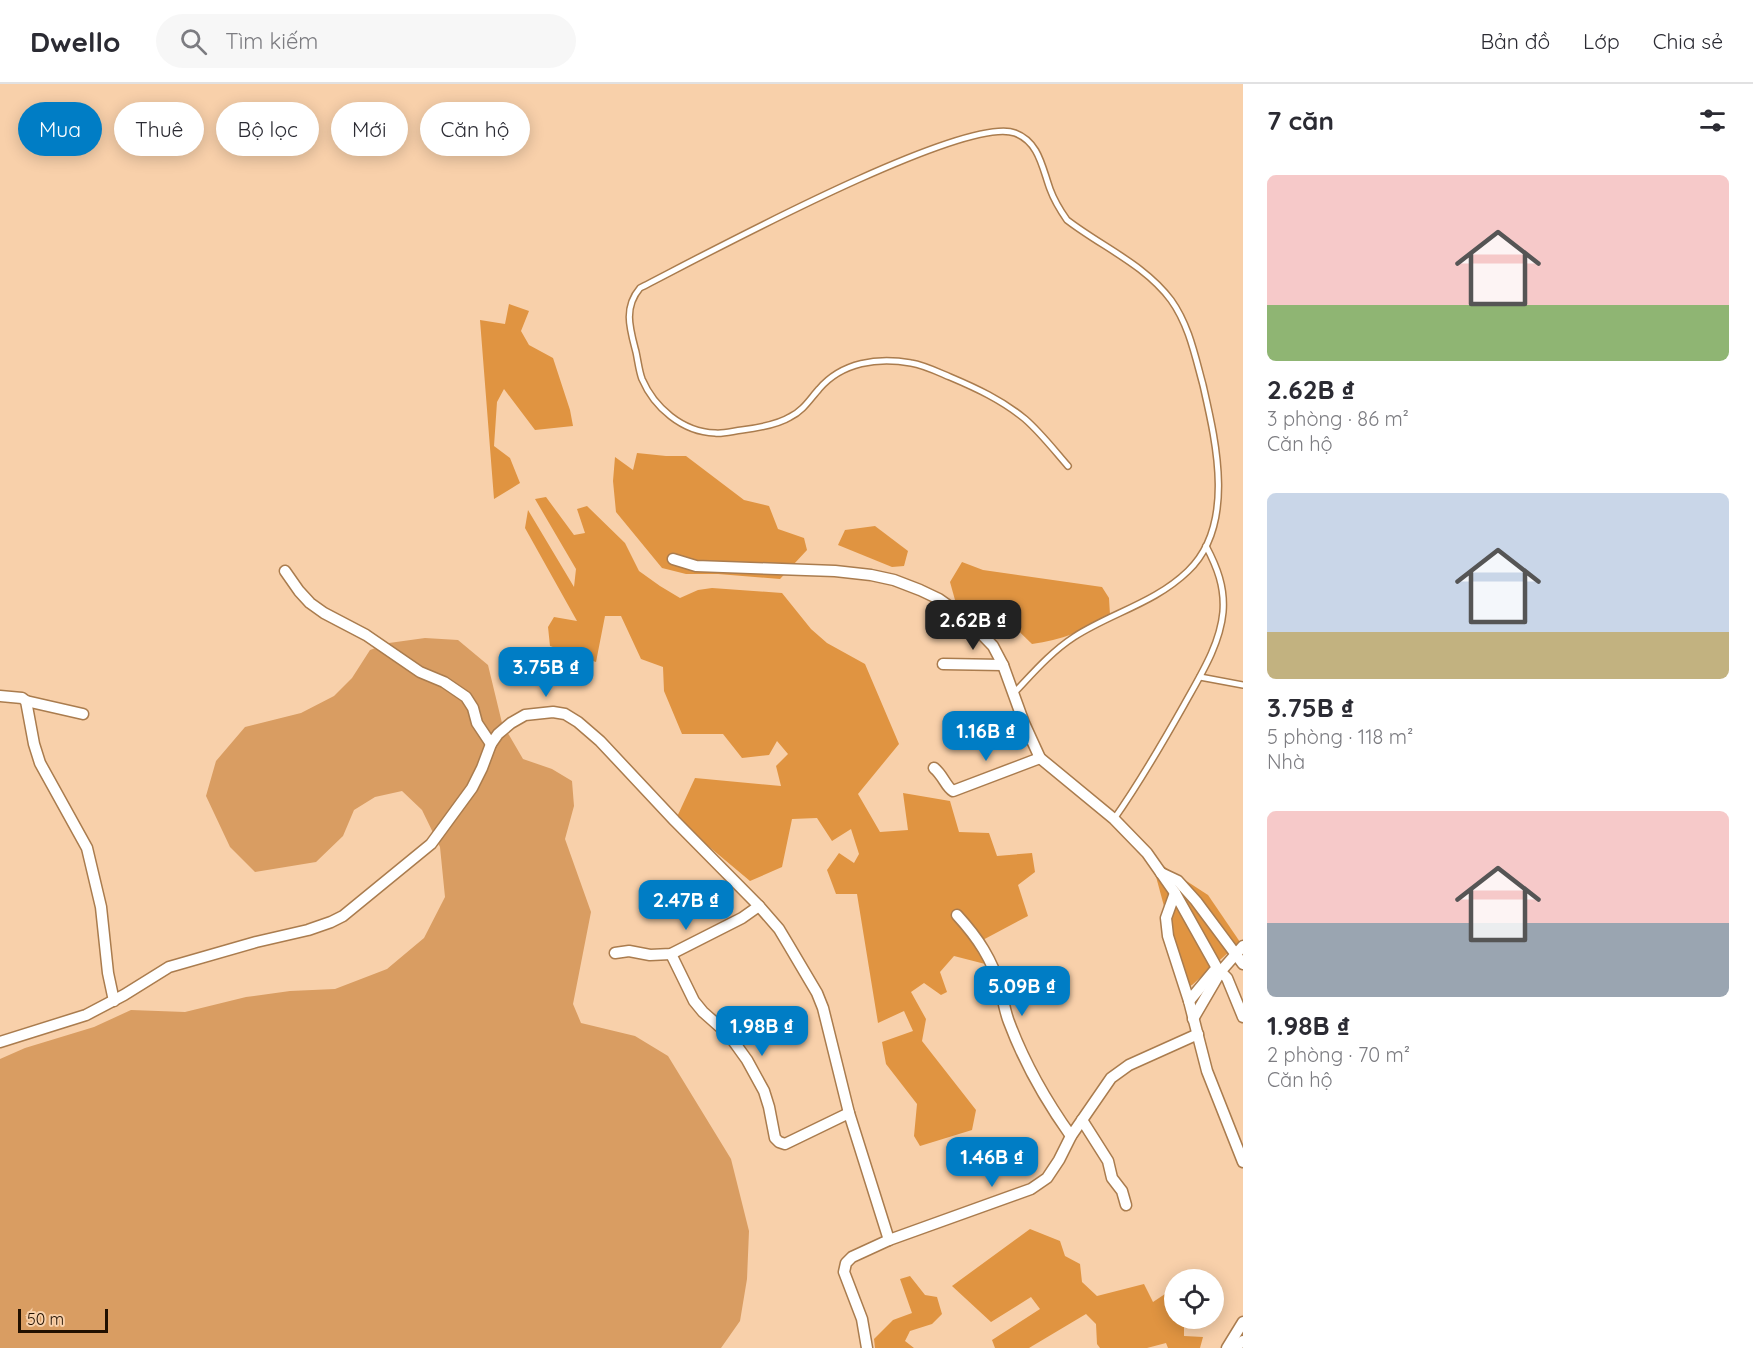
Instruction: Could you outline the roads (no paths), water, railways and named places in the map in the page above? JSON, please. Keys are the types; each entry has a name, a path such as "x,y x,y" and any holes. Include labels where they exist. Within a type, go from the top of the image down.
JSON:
{"street":[{"path":"673,559 696,566 836,571 894,580 939,599 966,618 993,646 1003,665 1030,738 1040,758 1133,837 1161,873 1231,986 1243,1017"},
{"path":"285,571 310,603 324,613 366,634 420,672 444,682 465,697 473,708 477,723 491,744"},
{"path":"943,664 1003,665"},
{"path":"0,696 22,698 26,701 83,714"},
{"path":"26,701 40,763 87,848 101,907 108,972 114,1001"},
{"path":"0,1042 86,1015 114,1001 169,967 308,930 343,916 431,844 472,788 491,744 498,734 511,723 525,716 553,712 565,714 600,741 779,929 817,993 827,1020 849,1113 889,1240"},
{"path":"934,768 952,790 1040,758"},
{"path":"1161,873 1178,881 1186,889 1241,955 1219,969 1189,1001"},
{"path":"1174,893 1167,912 1166,926 1213,1086 1243,1162"},
{"path":"615,953 629,951 650,955 671,954 742,918 759,906"},
{"path":"957,915 985,948 992,962 1008,1020 1024,1055 1049,1104 1071,1136"},
{"path":"671,954 694,1001 729,1035 747,1060 764,1091 775,1138 779,1142 785,1144 849,1113"},
{"path":"1193,1018 1219,969"},
{"path":"867,1348 862,1319 844,1272 846,1263 852,1257 889,1240 1031,1189 1047,1178 1071,1136 1110,1078 1119,1071 1198,1034"},
{"path":"1082,1120 1108,1161 1112,1178 1122,1191 1126,1205"},
{"path":"1227,1348 1243,1322"},
{"path":"1234,1348 1243,1341"}],"lane":[{"path":"1013,694 1046,658 1074,637 1160,594 1189,570 1206,546 1215,521 1219,468 1212,424 1195,354 1184,322 1171,301 1151,277 1067,220 1057,207 1041,161 1030,141 1015,133 1000,131 977,134 929,150 808,202 640,288 632,298 629,310 641,378 654,402 675,420 695,429 714,433 747,429 790,418 807,404 820,387 834,375 855,364 880,361 913,363 980,389 1003,403 1026,420 1068,466"},
{"path":"1114,819 1136,788 1200,677 1214,648 1221,627 1223,609 1219,572 1206,546"},
{"path":"1200,677 1243,685"}]}
